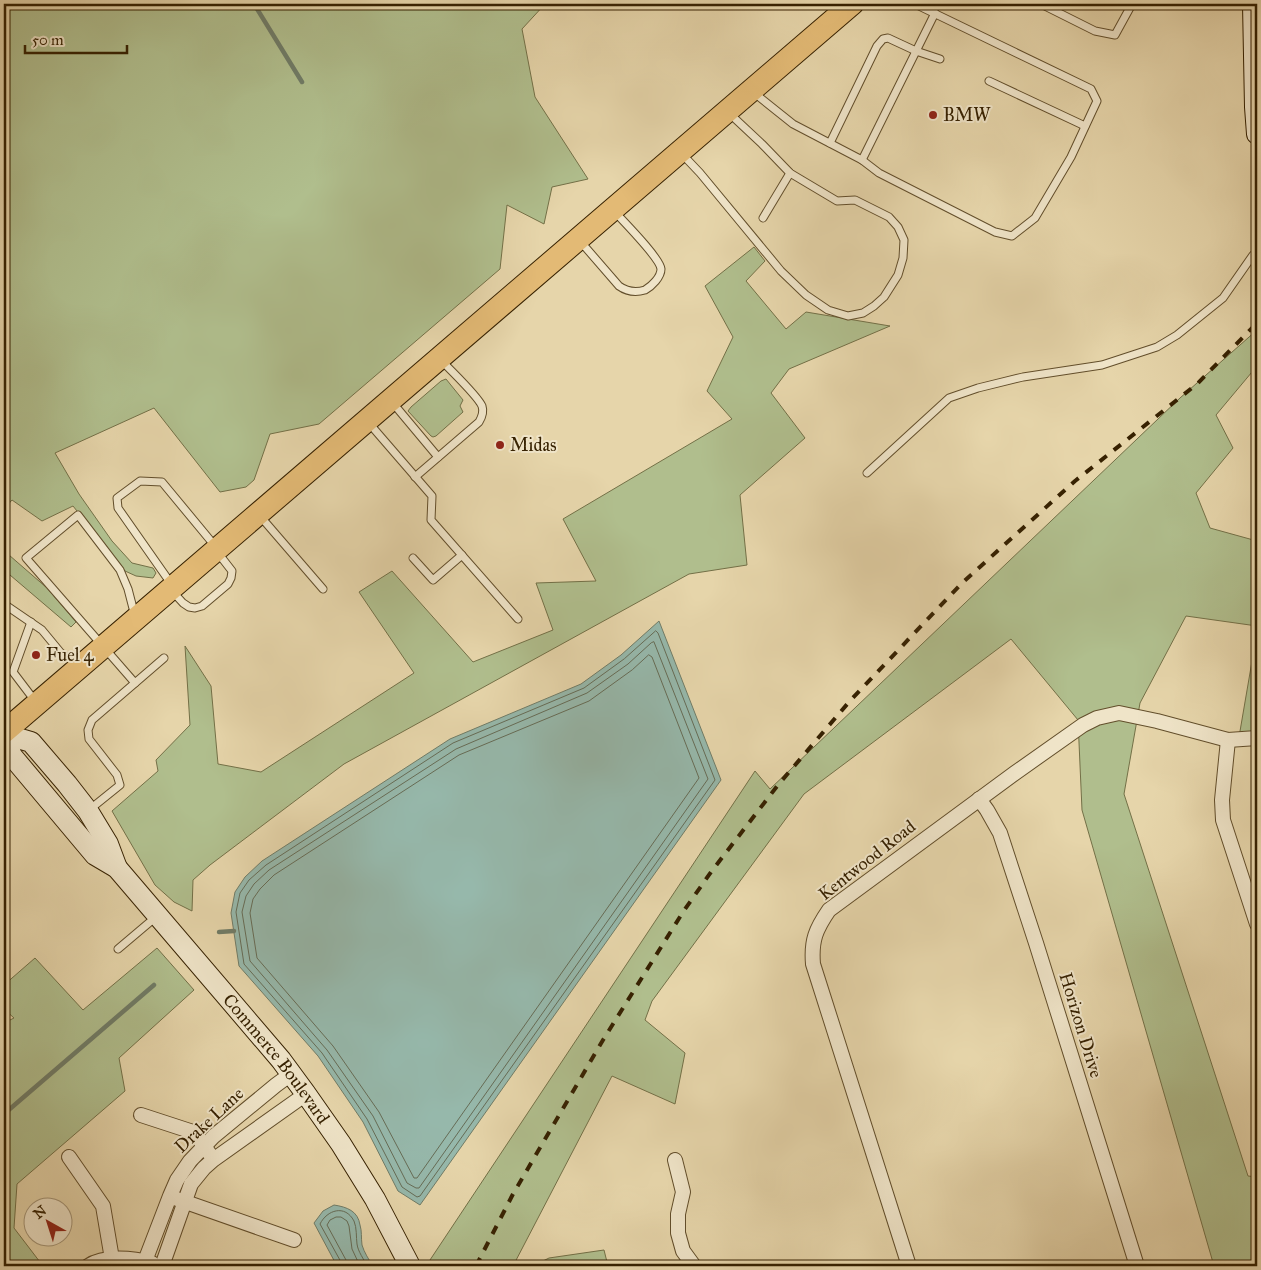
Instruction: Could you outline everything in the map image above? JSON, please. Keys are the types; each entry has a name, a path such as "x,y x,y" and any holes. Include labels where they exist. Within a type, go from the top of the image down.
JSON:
{"main road":[{"path":"4,734 216,549 852,4"},
{"path":"1253,4 1254,107 1257,134"},
{"name":"Commerce Boulevard","path":"4,734 32,742 88,811 108,844 117,868"},
{"name":"Commerce Boulevard","path":"4,734 12,756 89,847 117,868 291,1074 341,1144 375,1199 410,1266"}],"street":[{"name":"Kentwood Road","path":"908,1266 813,964 812,949 819,924 830,910 979,799 1083,725 1097,718 1119,712 1228,740 1257,738"},
{"path":"1228,740 1222,800 1223,820 1257,924"},
{"name":"Horizon Drive","path":"979,799 1000,833 1137,1266"},
{"name":"Drake Lane","path":"145,1261 177,1180 190,1161 204,1146 291,1074"},
{"name":"Drake Lane","path":"88,1266 92,1263 112,1259 129,1259 145,1261 160,1266 192,1184 204,1168 306,1094"},
{"path":"141,1115 190,1131 214,1160"},
{"path":"69,1157 103,1206 112,1259"},
{"path":"675,1160 683,1192 678,1214 678,1233 683,1251 694,1266"},
{"path":"170,1196 294,1240"}],"lane":[{"path":"751,91 793,124 862,160 879,173 995,232 1012,236 1035,218 1070,157 1097,101 1091,89 915,4"},
{"path":"1041,4 1095,30 1115,35 1132,4"},
{"path":"862,160 935,14"},
{"path":"830,143 878,43 882,39 888,38 916,51 940,59"},
{"path":"989,81 1085,126"},
{"path":"680,152 700,173 781,271 806,295 828,310 848,316 863,313 874,306 884,297 898,275 903,258 904,240 898,227 889,218 855,200 837,201 790,173 727,111"},
{"path":"763,218 790,173"},
{"path":"578,239 619,286 625,290 639,291 650,286 661,271 658,261 612,209"},
{"path":"867,474 950,398 978,388 1023,377 1102,365 1156,347 1177,336 1223,298 1257,252"},
{"path":"415,477 482,418 482,405 439,358"},
{"path":"390,400 438,457"},
{"path":"366,420 432,496 431,520 518,619"},
{"path":"140,480 162,482 216,549 232,571 231,578 228,584 202,606 190,607 183,603 172,588 118,508 117,498 140,480"},
{"path":"135,683 26,558 78,514 120,570 128,589 136,618"},
{"path":"258,514 323,589"},
{"path":"413,558 433,580 462,555"},
{"path":"4,604 42,630 61,653 80,667"},
{"path":"31,622 13,672 37,704"},
{"path":"88,811 120,785 117,775 89,739 88,730 90,725 97,716 164,658"},
{"path":"118,949 158,916"}],"green space":[{"path":"4,4 545,4 522,29 535,97 588,179 552,187 544,224 507,205 500,269 319,424 270,434 254,480 246,487 220,492 154,408 55,453 79,494 112,541 132,563 153,568 156,573 153,578 136,576 125,571 73,506 42,521 12,500 4,509"},
{"path":"754,247 765,261 746,281 786,329 806,312 890,326 789,369 771,393 805,438 740,495 747,565 689,574 344,764 210,865 193,880 192,911 174,902 155,885 112,811 158,771 156,760 190,725 185,646 211,686 218,764 261,772 414,673 359,592 392,571 473,662 553,630 536,583 596,581 563,519 732,419 707,391 733,337 705,286"},
{"path":"1257,330 1257,366 1216,415 1233,448 1196,493 1210,528 1257,541 1257,626 1186,616 1140,703 1124,794 1248,1176 1257,1177 1257,1266 1214,1266 1082,810 1078,720 1011,639 804,794 652,1001 645,1020 685,1053 675,1104 612,1076 513,1266 426,1266 755,771 770,789 1180,398"},
{"path":"446,379 463,400 460,406 463,412 433,437 408,411 441,381"},
{"path":"9,555 47,588 76,622 71,627 10,575 4,579 4,556"},
{"path":"1257,632 1257,730 1239,737"},
{"path":"157,948 194,990 119,1058 125,1091 17,1184 14,1228 22,1238 22,1248 29,1248 43,1266 4,1266 4,1023 14,1018 4,1009 4,985 35,958 83,1010"},
{"path":"604,1250 608,1266 533,1266 549,1258"}],"water":[{"path":"659,621 721,780 420,1205 398,1191 363,1122 318,1056 239,966 231,913 235,892 245,877 262,861 450,739 581,684 621,655"},
{"path":"334,1205 351,1210 357,1216 361,1227 362,1245 373,1266 337,1266 314,1223 323,1211"}],"waterway":[{"path":"254,4 302,82"},
{"path":"219,932 234,931"},
{"path":"4,1114 154,985"}],"railway":[{"path":"476,1266 513,1194 603,1040 683,912 711,872 778,785 849,702 961,584 1075,481 1197,384 1257,323"}],"place":[{"name":"BMW","path":"933,115"},
{"name":"Midas","path":"500,445"},
{"name":"Fuel 4","path":"36,655"}]}
